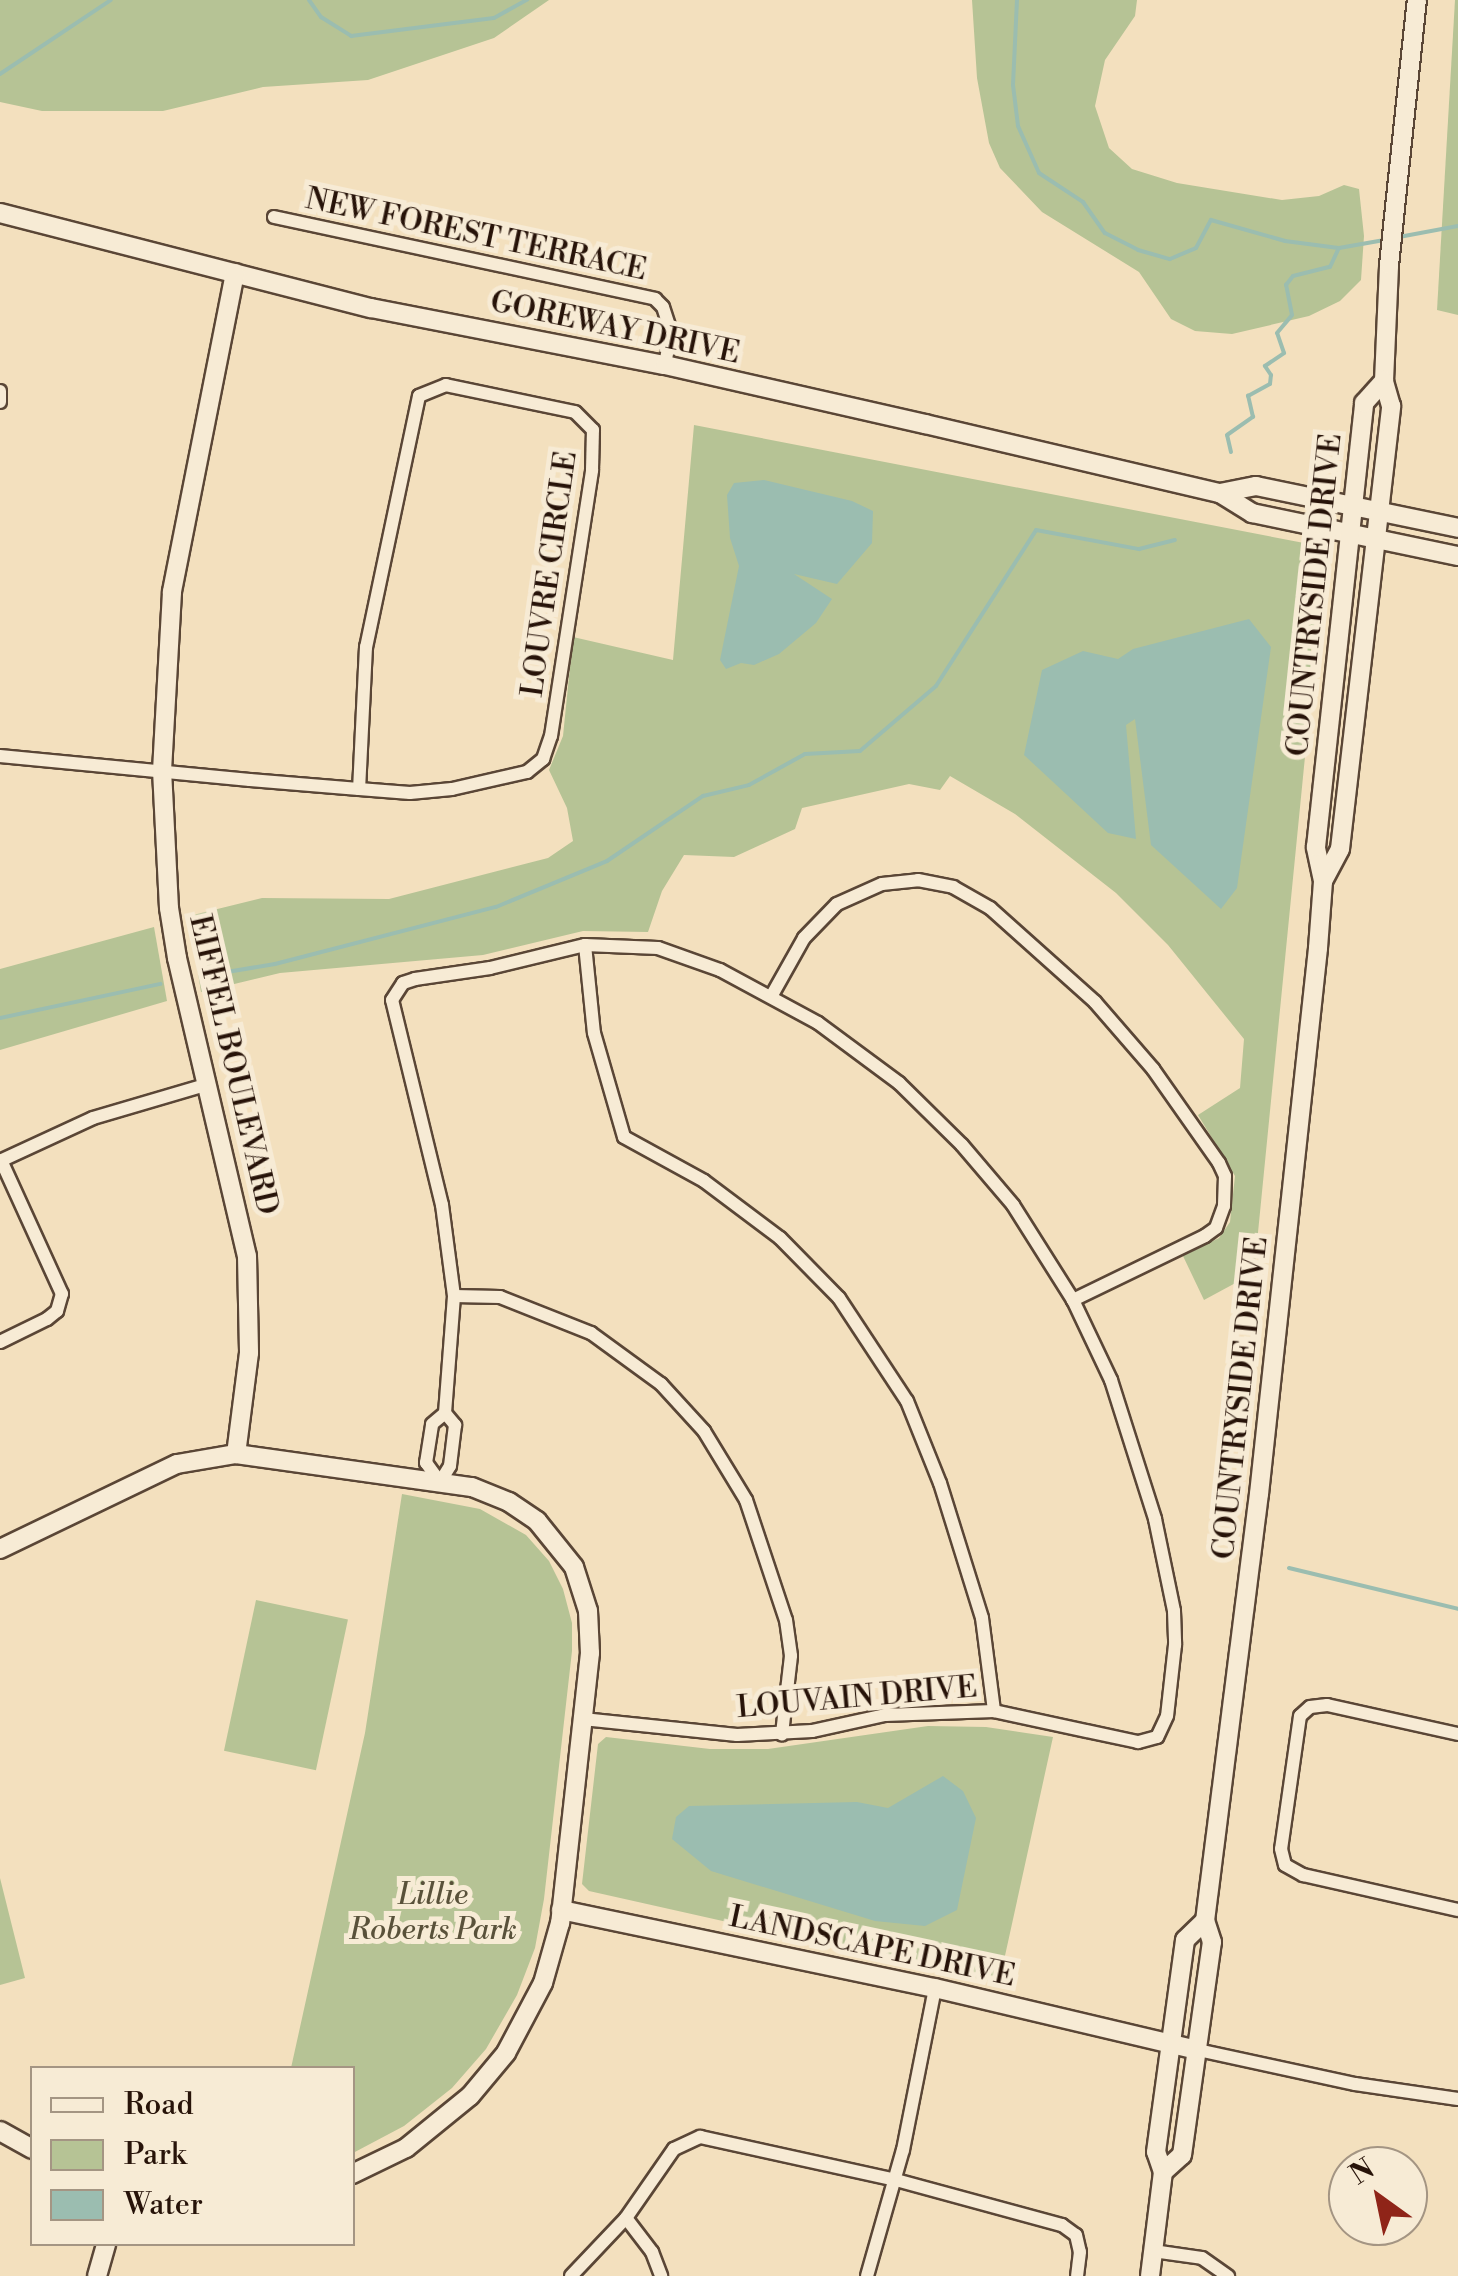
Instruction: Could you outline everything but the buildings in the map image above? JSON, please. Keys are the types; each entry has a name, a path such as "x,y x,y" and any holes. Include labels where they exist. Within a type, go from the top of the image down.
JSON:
{"street":[{"name":"COUNTRYSIDE DRIVE","path":"1323,881 1340,849 1380,512 1391,406 1384,382 1389,265 1417,0"},
{"name":"GOREWAY DRIVE","path":"0,213 371,308 664,366 1220,493 1252,512 1458,556"},
{"name":"NEW FOREST TERRACE","path":"274,216 655,299 664,307 671,331 664,366"},
{"name":"EIFFEL BOULEVARD","path":"235,273 172,592 162,770 166,879 177,958 247,1256 249,1353 236,1454"},
{"name":"COUNTRYSIDE DRIVE","path":"1163,2172 1182,2155 1212,1942 1205,1921 1262,1475 1323,881 1316,847 1352,506 1364,403 1384,382"},
{"name":"LOUVRE CIRCLE","path":"0,756 162,770 359,789 410,793 452,790 527,772 544,759 551,736 595,443 586,420 575,412 446,385 420,396 366,647 359,789"},
{"path":"0,391 0,402"},
{"name":"GOREWAY DRIVE","path":"1220,493 1256,486 1458,528"},
{"path":"772,995 804,938 837,904 882,884 918,880 952,888 990,908 1094,1002 1152,1068 1219,1163 1225,1176 1224,1206 1216,1228 1206,1236 1074,1300"},
{"path":"585,945 594,1033 624,1137 704,1181 780,1238 839,1298 907,1401 940,1483 982,1618 994,1711"},
{"name":"LOUVAIN DRIVE","path":"445,1413 432,1424 426,1463 440,1482 450,1466 455,1425 445,1413 454,1296 442,1204 392,1000 403,983 415,979 490,968 585,945 658,948 772,995 875,1064 941,1123 1013,1206 1074,1300 1111,1380 1163,1546 1175,1628 1167,1716 1156,1736 1138,1742 994,1711 885,1715 782,1734 706,1734 582,1719"},
{"path":"0,1342 47,1319 57,1311 62,1294 1,1160 93,1118 205,1085"},
{"path":"454,1296 500,1297 592,1334 661,1384 704,1431 731,1471 757,1525 786,1620 790,1656 782,1734"},
{"path":"0,1549 177,1464 236,1454 472,1487 509,1502 552,1536 574,1568 590,1633 561,1910 543,1983 523,2025 491,2073 427,2133 355,2172"},
{"path":"1458,1734 1327,1705 1310,1708 1300,1716 1281,1849 1285,1865 1303,1876 1458,1910"},
{"name":"LANDSCAPE DRIVE","path":"561,1910 935,1988 1198,2050"},
{"name":"COUNTRYSIDE DRIVE","path":"1150,2276 1163,2172 1156,2152 1186,1940 1205,1921"},
{"path":"868,2276 896,2180 935,1988"},
{"path":"1198,2050 1339,2081 1458,2100"},
{"path":"0,2131 30,2147"},
{"path":"571,2276 626,2218 674,2149 694,2138 896,2180 1062,2224 1076,2235 1080,2252 1076,2276"},
{"path":"626,2218 652,2252 661,2276"},
{"path":"97,2276 105,2246"},
{"path":"1153,2251 1202,2258 1228,2276"}],"green space":[{"path":"0,0 549,0 494,38 368,80 263,87 163,111 42,111 0,102"},
{"path":"972,0 1137,0 1135,16 1105,60 1095,106 1109,148 1132,169 1177,183 1282,200 1319,196 1344,185 1359,189 1364,236 1361,280 1340,301 1309,316 1232,334 1195,331 1171,319 1139,272 1042,212 1000,168 989,143 977,78"},
{"path":"1458,0 1458,315 1437,310"},
{"path":"694,425 1304,543 1314,547 1325,561 1311,645 1311,696 1254,1273 1204,1300 1183,1256 1219,1238 1230,1222 1235,1176 1198,1115 1240,1088 1244,1039 1168,945 1116,893 1015,814 950,776 940,790 909,784 802,808 795,829 734,857 684,855 662,891 648,932 583,931 483,955 280,973 201,992 189,916 262,898 389,899 548,858 573,841 567,808 549,770 563,736 573,637 673,660"},
{"path":"154,927 167,1001 0,1050 0,969"},
{"name":"Lillie Roberts Park","path":"402,1494 480,1509 526,1535 549,1561 563,1589 572,1623 544,1899 535,1948 517,1995 486,2049 452,2088 404,2126 355,2152 355,2066 291,2066 365,1733"},
{"path":"256,1600 348,1620 316,1770 224,1751"},
{"path":"928,1726 986,1727 1053,1737 999,1983 589,1891 582,1884 598,1744 606,1737 710,1749 768,1749"},
{"path":"0,1878 25,1978 0,1985"}],"water":[{"path":"764,480 852,501 873,511 872,543 837,584 794,574 832,599 816,623 779,654 754,665 741,663 726,669 720,660 739,566 730,538 727,495 734,483"},
{"path":"1249,619 1271,647 1237,888 1221,909 1151,845 1135,719 1126,725 1136,839 1108,833 1024,755 1042,670 1083,651 1118,659 1133,649"},
{"path":"943,1776 963,1791 976,1818 957,1910 925,1926 875,1921 711,1871 672,1839 676,1817 689,1806 857,1802 888,1808"}],"waterway":[{"path":"0,74 111,0"},
{"path":"309,0 321,17 351,36 494,18 527,0"},
{"path":"1017,0 1013,85 1018,126 1039,173 1083,202 1105,233 1138,250 1170,259 1196,248 1211,220 1285,241 1339,248 1384,240"},
{"path":"1399,237 1458,226"},
{"path":"1231,452 1227,435 1253,417 1248,396 1270,384 1271,375 1265,366 1284,353 1277,333 1292,315 1286,285 1293,276 1330,267 1339,248"},
{"path":"209,975 275,964 496,907 607,861 703,796 749,785 805,754 860,751 936,686 1036,530 1139,549 1175,540"},
{"path":"0,1018 160,984"},
{"path":"1289,1568 1458,1609"}]}
